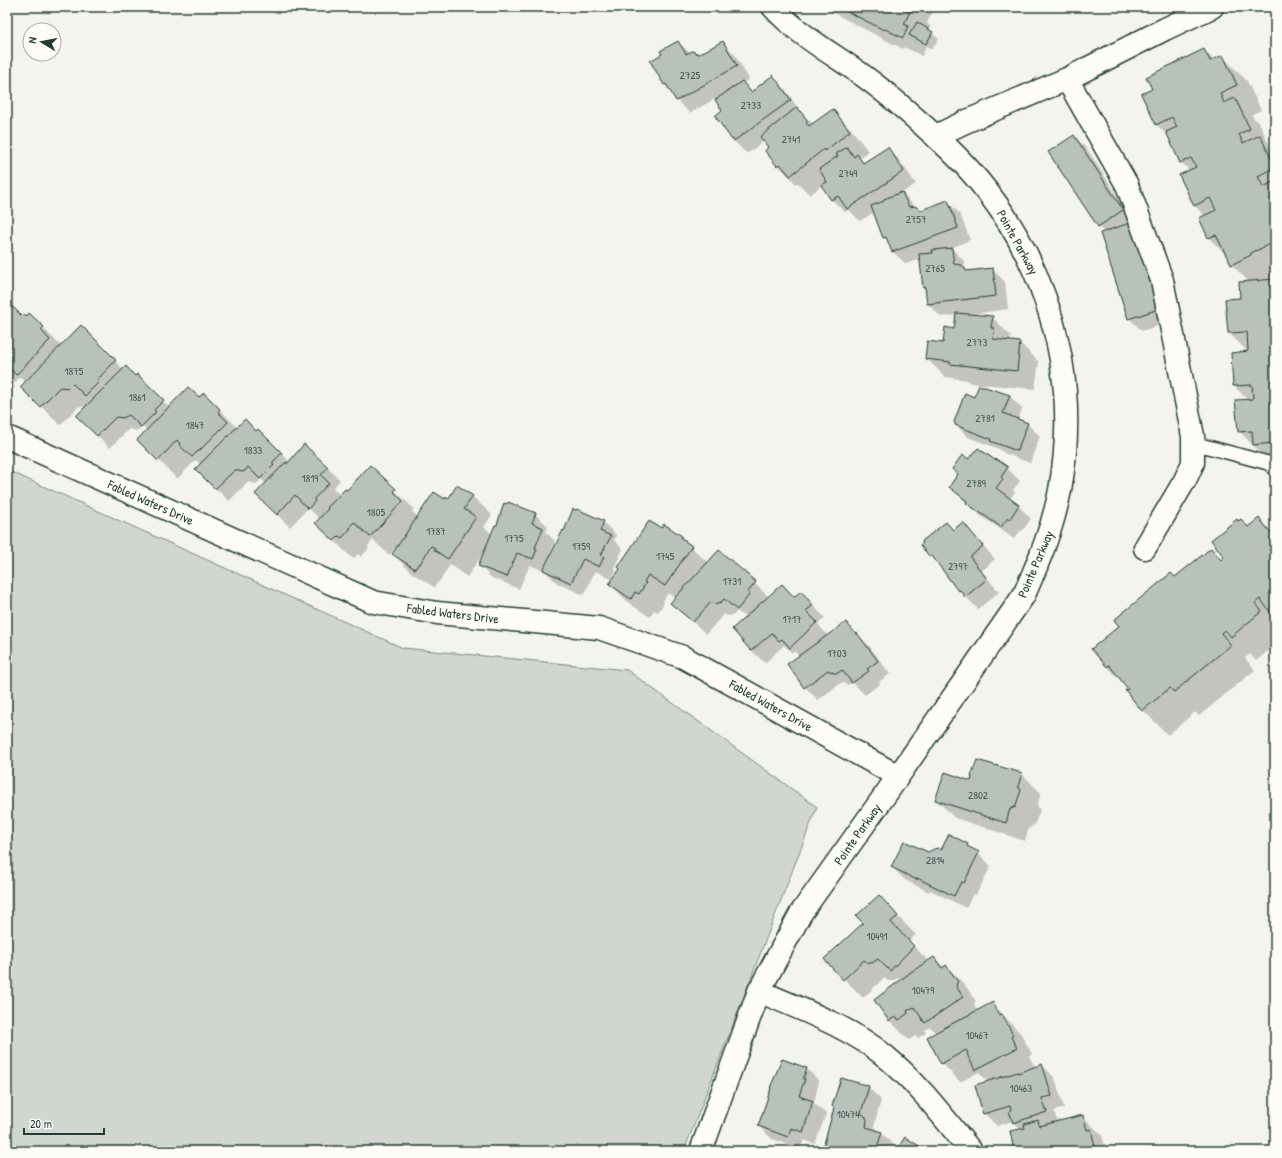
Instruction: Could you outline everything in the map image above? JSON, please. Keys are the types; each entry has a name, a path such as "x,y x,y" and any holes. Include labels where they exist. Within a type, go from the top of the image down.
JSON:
{"street":[{"name":"Pointe Parkway","path":"701,1151 759,991 801,913 1024,595 1039,562 1051,527 1060,491 1065,455 1066,418 1064,382 1059,347 1050,312 1038,279 1015,233 985,187 936,136 870,81 785,21 773,7"},
{"path":"936,136 965,122 1067,79 1212,7"},
{"path":"1067,79 1127,185 1162,280 1193,436 1192,463 1185,480 1145,548"},
{"name":"Fabled Waters Drive","path":"7,437 373,602 438,613 599,628 683,657 898,776"},
{"path":"759,991 840,1026 885,1056 912,1080 971,1151"}],"lane":[{"path":"1193,443 1268,463 1275,470"}],"shaded area":[{"path":"7,470 403,648 627,670 817,807 684,1151 7,1151"}],"building":[{"path":"838,7 912,7 904,24 908,26 903,38"},
{"path":"917,22 933,32 926,44 909,35"},
{"path":"678,41 686,54 692,51 699,54 723,41 737,66 676,101 666,84 664,85 650,61 662,54 660,51"},
{"path":"1204,49 1210,61 1223,55 1237,85 1220,93 1224,103 1235,98 1250,129 1239,134 1243,143 1260,135 1275,167 1258,176 1263,187 1275,181 1275,242 1251,253 1251,255 1231,265 1216,235 1208,238 1199,218 1216,210 1210,198 1194,206 1179,175 1196,167 1191,158 1180,163 1166,132 1177,127 1172,117 1156,125 1141,94 1152,89 1146,77"},
{"path":"773,75 791,100 734,141 733,139 732,140 715,116 722,110 715,100 742,81 751,92"},
{"path":"797,107 808,121 806,123 809,126 833,109 850,131 790,176 781,165 779,164 777,166 765,151 768,147 760,137"},
{"path":"1074,135 1123,210 1098,227 1048,152"},
{"path":"847,147 854,157 857,154 863,163 888,147 904,171 847,209 838,196 831,200 821,185 827,182 819,169 838,156 836,154"},
{"path":"902,192 909,207 915,206 921,210 948,200 958,228 892,252 886,237 883,238 871,206"},
{"path":"1130,223 1159,309 1128,319 1100,233"},
{"path":"952,248 954,264 961,265 966,271 993,268 996,296 927,304 925,287 923,288 919,254 933,253 932,250"},
{"path":"1275,279 1275,443 1253,445 1252,431 1238,432 1235,400 1253,399 1252,385 1233,386 1231,353 1248,351 1247,332 1228,333 1225,299 1240,298 1239,282"},
{"path":"13,307 22,316 24,314 27,316 29,313 44,327 41,330 50,340 16,375 7,365 7,313"},
{"path":"956,313 993,316 991,328 994,328 993,339 1020,342 1017,371 950,364 950,362 925,359 927,341 943,343 945,327 954,329"},
{"path":"81,325 116,360 97,380 99,382 85,396 73,384 69,388 60,387 40,407 20,387"},
{"path":"126,366 135,376 137,374 164,400 154,410 156,412 141,427 129,415 123,418 116,417 97,436 76,416"},
{"path":"979,385 1010,395 1003,413 1028,423 1017,451 990,441 991,439 955,425 954,422 965,393 974,397"},
{"path":"188,387 199,397 204,393 220,409 218,412 228,422 192,457 179,445 180,444 177,440 158,461 137,440"},
{"path":"245,419 256,431 258,429 282,453 272,463 274,465 260,479 248,467 242,472 235,470 215,489 195,469"},
{"path":"304,444 328,467 321,475 329,483 314,499 315,501 308,509 295,495 277,515 255,494 286,462 287,464"},
{"path":"978,448 1008,467 1001,477 1003,479 996,488 1019,505 1009,520 1008,518 1001,527 966,503 967,501 949,487 958,474 952,469 962,455 969,459"},
{"path":"370,465 396,489 394,492 403,501 370,537 354,522 342,538 339,536 334,541 315,523 345,489 347,490"},
{"path":"457,485 473,496 464,509 476,517 448,559 434,550 435,548 431,546 420,564 419,563 415,569 392,554 434,492 445,499 446,497 448,499"},
{"path":"508,502 536,513 532,523 543,528 535,548 537,549 533,559 517,553 507,577 478,566 495,525 497,525 504,503 507,504"},
{"path":"573,509 577,509 604,521 600,531 611,536 601,555 604,557 599,567 583,559 571,583 543,570 563,530 564,531"},
{"path":"1259,518 1275,538 1275,611 1272,614 1260,599 1255,603 1262,611 1231,637 1225,630 1221,633 1231,645 1174,692 1170,688 1142,711 1125,690 1128,689 1109,665 1107,667 1091,649 1119,626 1114,620 1171,573 1175,577 1211,548 1221,560 1224,557 1211,540 1237,519 1238,521 1241,519 1248,527"},
{"path":"649,521 661,528 664,524 682,536 681,538 692,546 665,586 648,575 644,582 646,583 639,594 635,592 631,599 609,584 620,569 618,567"},
{"path":"946,522 953,530 963,522 983,546 970,557 987,579 965,597 960,590 958,591 932,556 930,557 920,545 923,543 922,541"},
{"path":"719,550 756,582 748,592 750,594 737,610 724,599 721,602 714,604 711,602 693,622 670,603"},
{"path":"782,584 794,597 801,591 813,605 806,611 817,622 790,648 782,639 779,641 772,633 751,651 732,629"},
{"path":"846,622 856,634 857,633 878,661 867,669 869,671 852,683 842,670 838,673 834,673 828,670 804,688 787,664"},
{"path":"977,760 1022,773 1018,787 1021,790 1015,808 1013,807 1010,809 1006,823 935,800 945,772 971,781 971,776"},
{"path":"949,834 968,844 967,846 979,852 964,883 961,882 954,896 891,867 904,841 928,852 938,848 941,850"},
{"path":"879,895 898,916 891,922 914,946 890,971 878,959 872,963 868,963 864,960 843,980 824,959 863,923 856,916"},
{"path":"934,957 942,968 946,965 958,982 956,986 963,997 925,1023 914,1007 907,1011 908,1013 899,1020 895,1017 889,1021 874,1000 911,972"},
{"path":"993,1002 999,1015 1002,1014 1013,1035 1011,1037 1017,1048 975,1070 966,1050 941,1064 927,1037"},
{"path":"782,1059 807,1068 799,1096 813,1101 803,1132 791,1128 788,1137 758,1126 770,1088"},
{"path":"1042,1064 1052,1096 1042,1098 1047,1112 1013,1123 1009,1111 1011,1110 1010,1106 983,1114 975,1085 1018,1073"},
{"path":"841,1078 869,1086 861,1113 867,1120 866,1127 882,1132 876,1151 822,1151 834,1108 832,1106"},
{"path":"1083,1115 1087,1130 1091,1129 1096,1151 1014,1151 1010,1131 1025,1128 1024,1124 1038,1120 1039,1126"},
{"path":"905,1137 927,1151 896,1151"}]}
